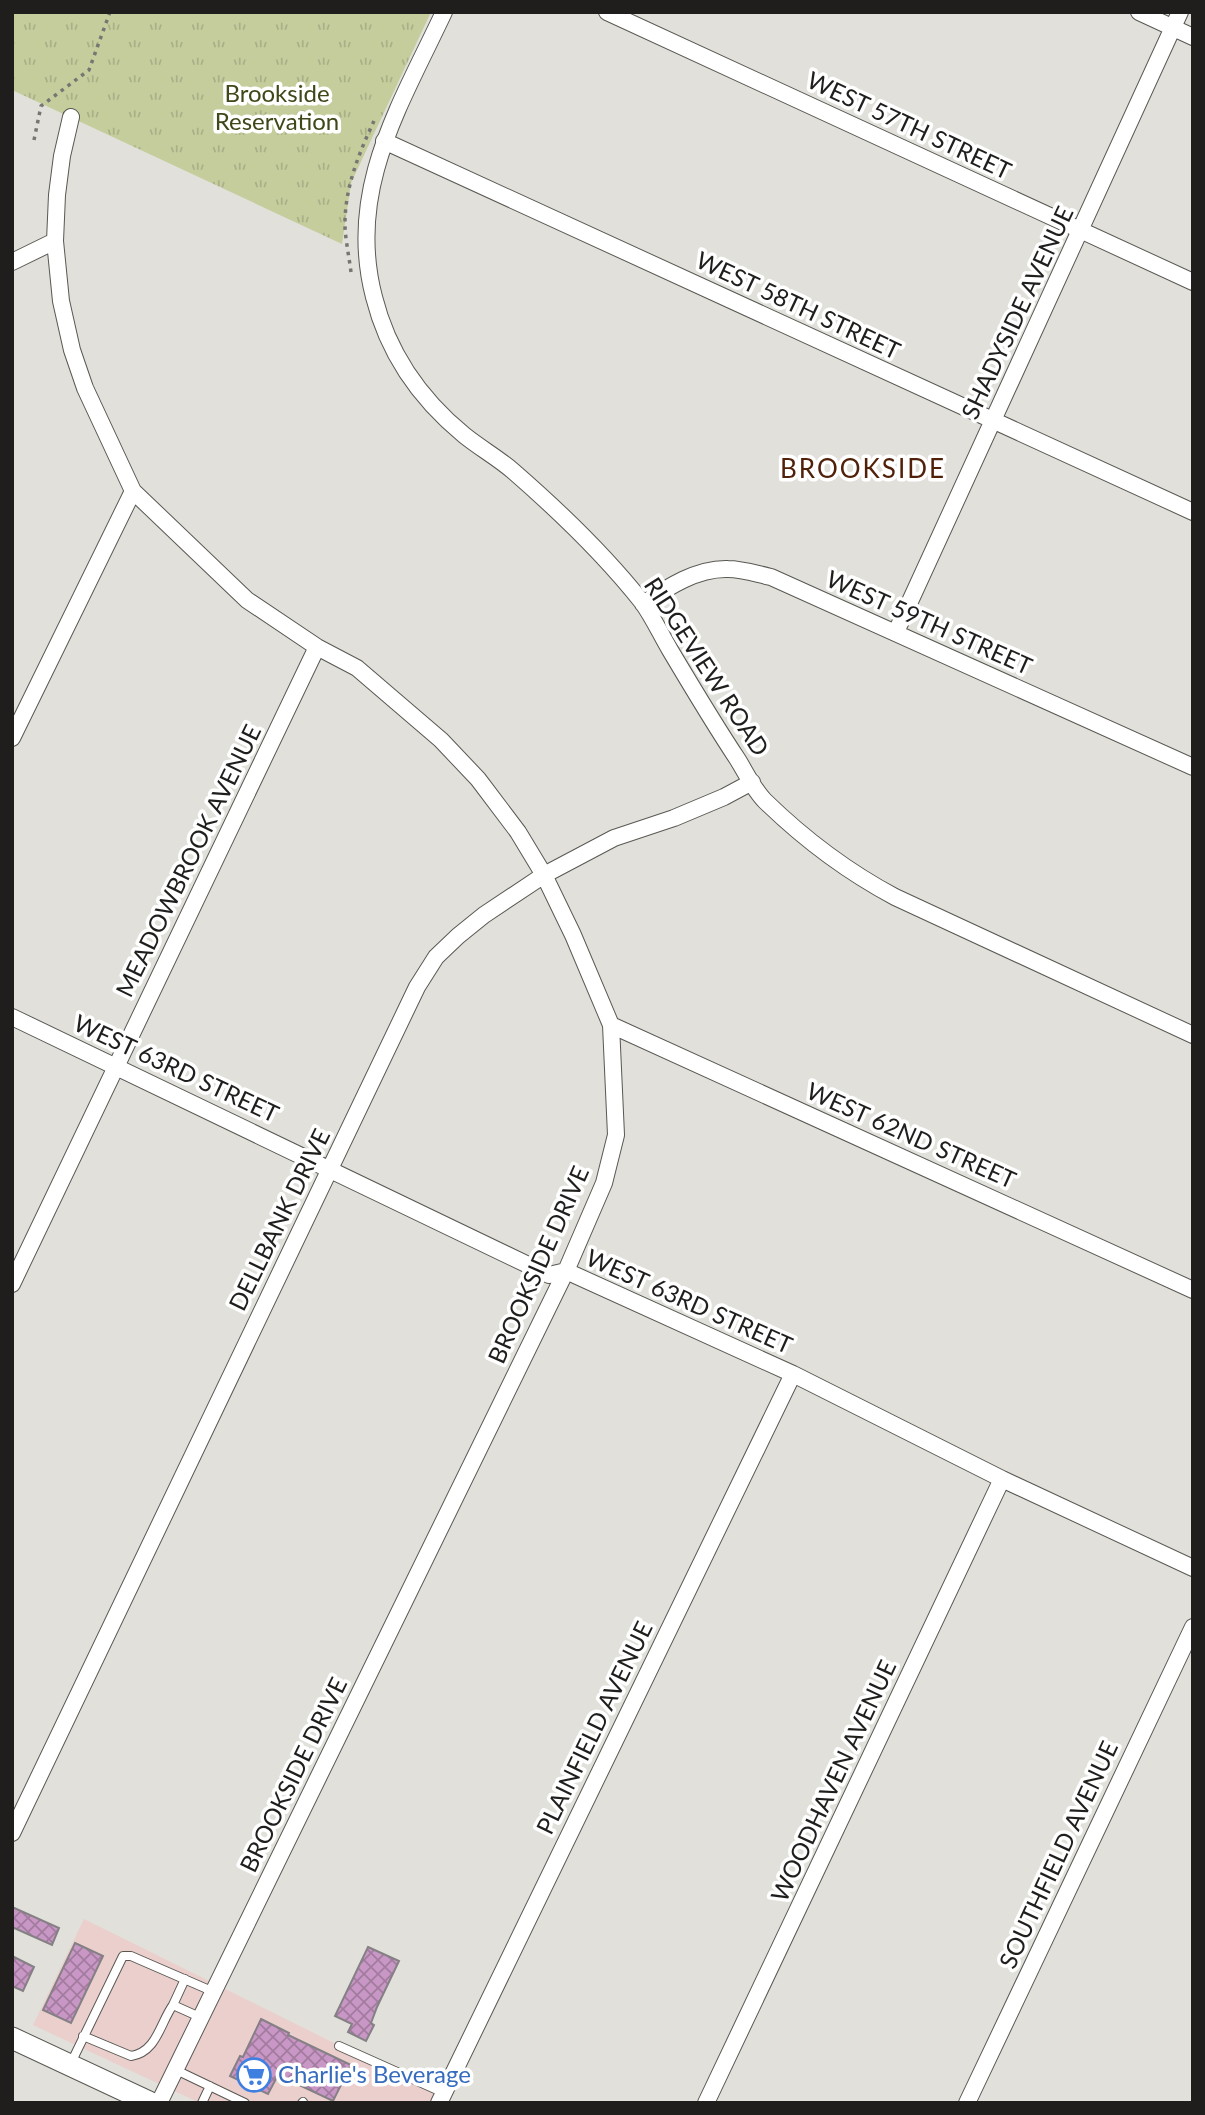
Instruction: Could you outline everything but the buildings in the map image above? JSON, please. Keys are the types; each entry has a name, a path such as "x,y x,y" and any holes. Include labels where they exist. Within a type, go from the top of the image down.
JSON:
{"main road":[{"path":"12,2038 151,2103"}],"street":[{"name":"RIDGEVIEW ROAD","path":"444,12 384,141 371,181 366,215 367,257 373,296 386,335 403,369 427,400 463,435 507,466 566,517 643,604 763,799 830,857 861,879 895,897 1193,1035"},
{"name":"WEST 57TH STREET","path":"607,12 1193,282"},
{"path":"1139,12 1193,37"},
{"name":"SHADYSIDE AVENUE","path":"895,632 1180,12"},
{"name":"BROOKSIDE DRIVE","path":"71,117 57,195 55,242 61,301 72,350 85,388 133,491 247,600 317,647 357,668 441,740 478,779 518,832 544,875 611,1024 616,1135 604,1182 566,1271 159,2103"},
{"name":"WEST 58TH STREET","path":"384,141 1193,512"},
{"path":"12,262 55,242"},
{"path":"12,738 133,491"},
{"name":"WEST 59TH STREET","path":"643,604 678,582 701,573 727,568 771,577 1193,767"},
{"name":"MEADOWBROOK AVENUE","path":"12,1284 317,647"},
{"name":"DELLBANK DRIVE","path":"12,1833 417,987 436,957 484,915 544,875 614,838 674,818 752,782"},
{"name":"WEST 63RD STREET","path":"12,1017 549,1275 566,1271 793,1374 1003,1479 1193,1568"},
{"name":"WEST 62ND STREET","path":"611,1024 1193,1290"},
{"name":"PLAINFIELD AVENUE","path":"442,2098 793,1374"},
{"name":"WOODHAVEN AVENUE","path":"706,2103 1003,1479"},
{"name":"SOUTHFIELD AVENUE","path":"967,2103 1193,1627"}],"lane":[{"path":"70,2065 124,1956 131,1955 214,1992"},
{"path":"83,2036 131,2056 142,2054 158,2034 185,1979"},
{"path":"173,2005 202,2018"},
{"path":"340,2046 442,2098"},
{"path":"176,2070 245,2103"},
{"path":"202,2103 210,2086"}],"path":[{"path":"34,140 41,106 89,70 110,12"}],"shaded area":[{"path":"84,1919 455,2103 200,2103 33,2025"}],"green space":[{"name":"Brookside Reservation","path":"12,12 431,12 351,183 342,244 12,90"}],"place":[{"name":"Charlie's Beverage","path":"254,2075"}],"district":[{"name":"BROOKSIDE","path":"863,469"}]}
